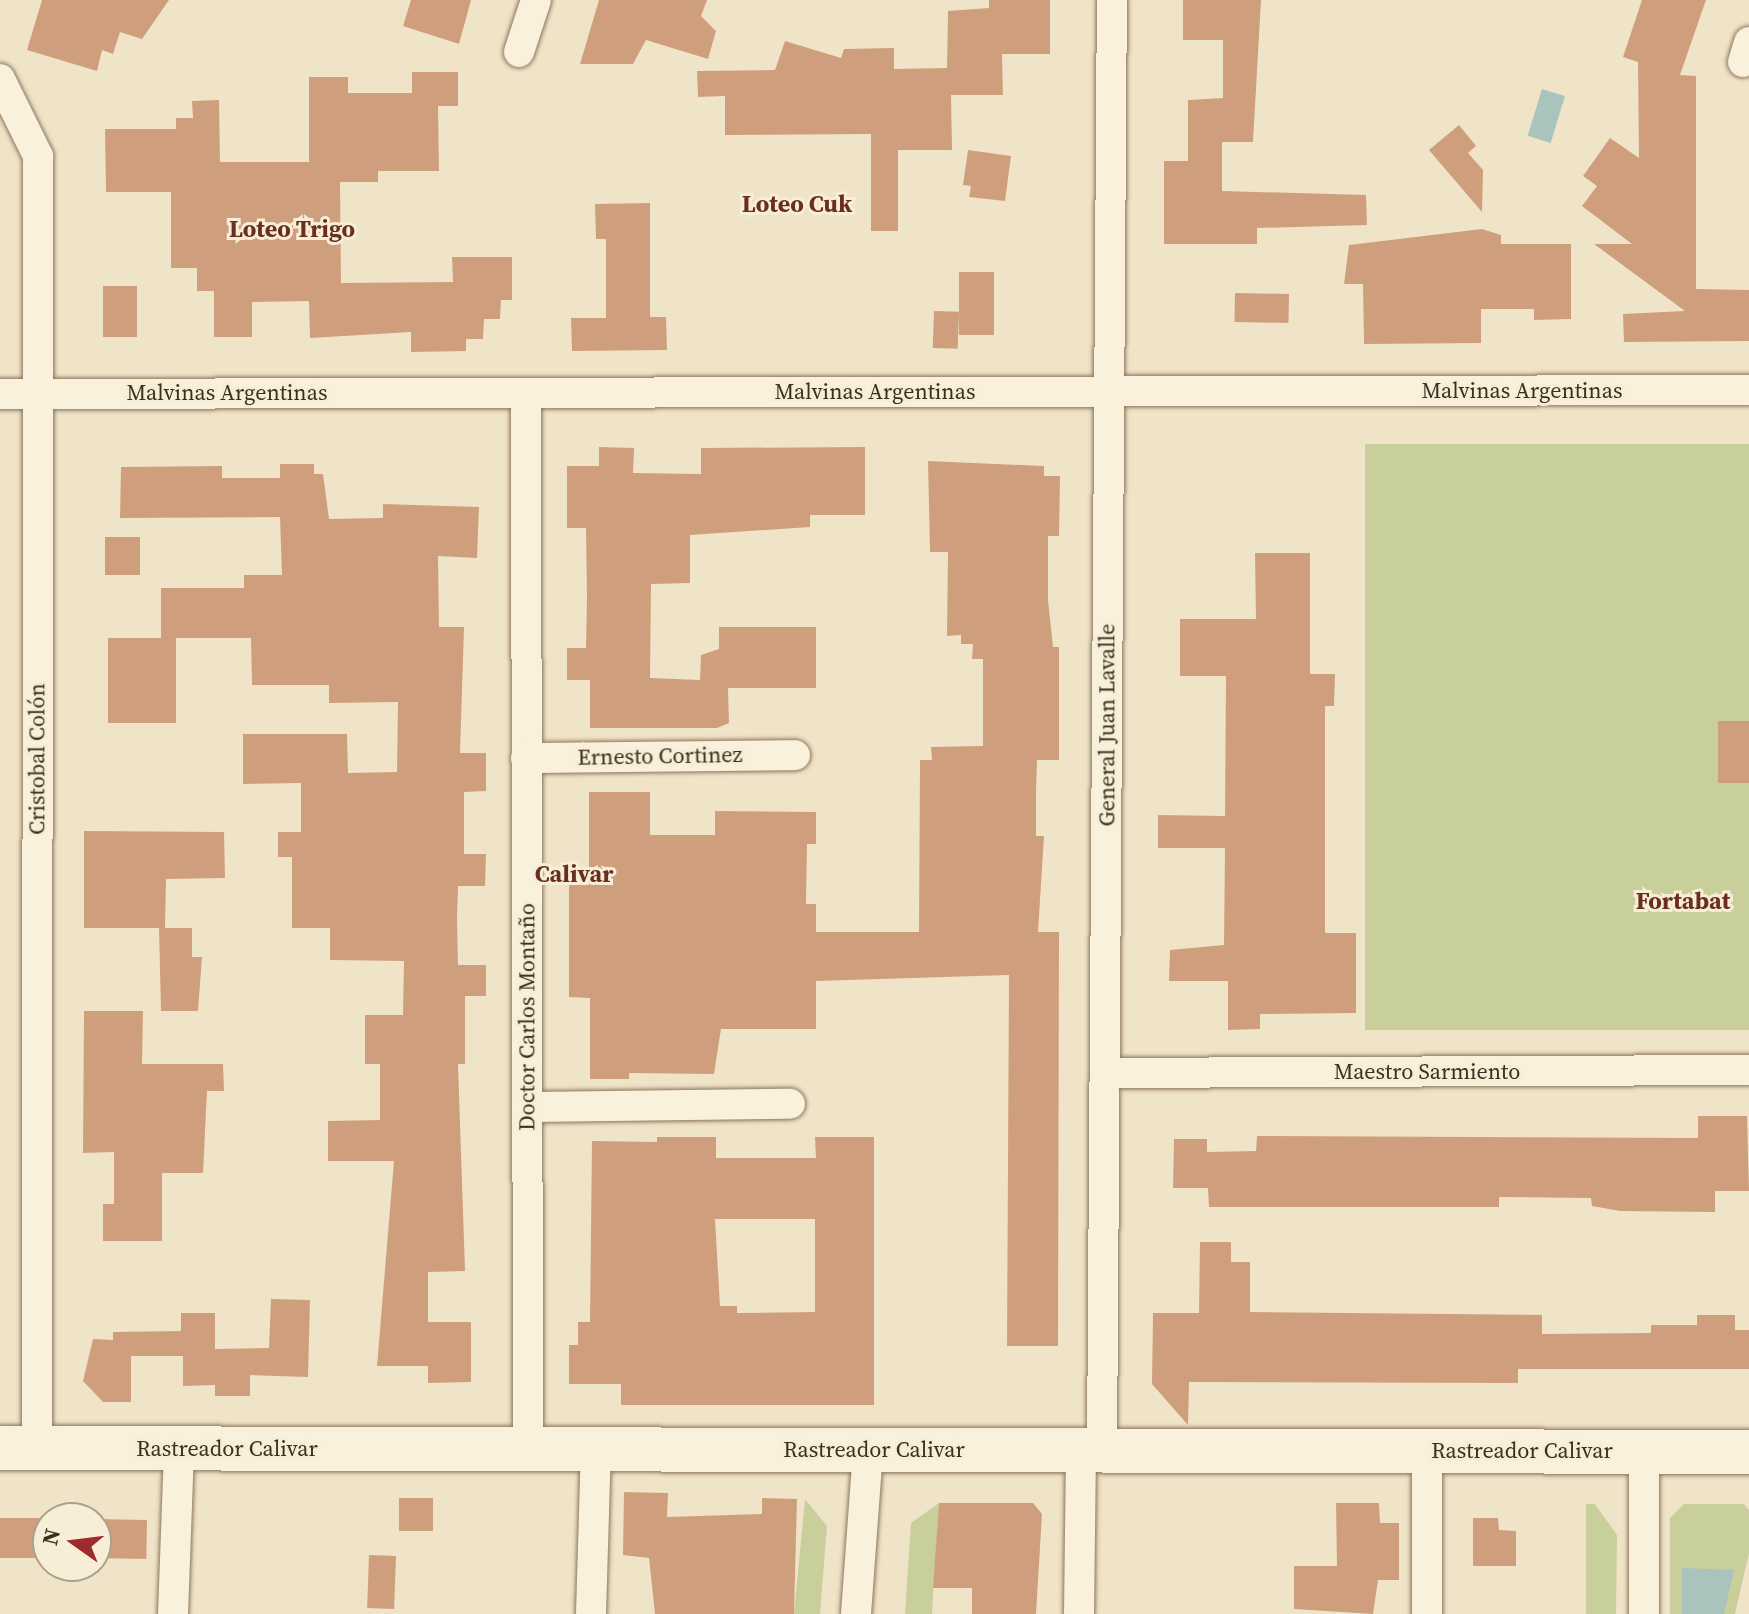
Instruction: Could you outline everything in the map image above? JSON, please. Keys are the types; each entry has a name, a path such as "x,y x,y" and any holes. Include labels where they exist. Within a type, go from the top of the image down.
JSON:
{"main road":[{"name":"Rastreador Calivar","path":"18,1448 1749,1452"}],"street":[{"path":"519,52 536,0"},
{"name":"General Juan Lavalle","path":"1079,1614 1092,1451 1105,1073 1112,0"},
{"name":"Cristobal Colón","path":"0,79 38,156 38,394 18,1448"},
{"name":"Malvinas Argentinas","path":"0,394 1749,390"},
{"name":"Doctor Carlos Montaño","path":"526,393 528,1449"},
{"name":"Ernesto Cortinez","path":"526,758 795,755"},
{"name":"Maestro Sarmiento","path":"1105,1073 1749,1070"},
{"path":"528,1107 790,1104"},
{"path":"173,1614 179,1448"},
{"path":"591,1614 596,1449"},
{"path":"856,1614 868,1450"},
{"path":"1427,1451 1427,1614"},
{"path":"1644,1452 1644,1614"}],"green space":[{"path":"1365,444 1749,444 1749,1030 1365,1030"},
{"path":"805,1499 827,1526 820,1614 794,1614"},
{"path":"939,1503 932,1614 905,1614 911,1523"},
{"path":"1586,1504 1595,1504 1617,1535 1616,1614 1586,1614"},
{"path":"1684,1504 1744,1504 1749,1510 1749,1553 1735,1614 1670,1614 1670,1518"}],"water":[{"path":"1542,89 1565,96 1551,143 1528,136"},
{"path":"1682,1568 1734,1570 1724,1614 1682,1614"}],"building":[{"path":"42,0 169,0 142,39 120,32 113,54 102,50 97,71 27,50"},
{"path":"411,0 471,0 459,44 403,26"},
{"path":"599,0 707,0 701,16 716,31 708,59 646,40 633,64 580,64"},
{"path":"989,0 1050,0 1050,54 1002,54 1003,95 951,95 952,150 898,150 898,231 871,231 871,134 725,135 725,96 698,97 697,71 775,70 785,41 841,58 844,49 894,48 894,69 947,68 948,11 989,8"},
{"path":"1183,0 1261,0 1253,142 1222,142 1222,191 1366,195 1367,225 1257,228 1257,244 1164,244 1164,161 1188,161 1188,100 1223,98 1223,40 1183,40"},
{"path":"1642,0 1706,0 1680,75 1696,76 1696,289 1749,290 1749,341 1624,342 1623,314 1685,311 1594,244 1632,244 1582,206 1597,186 1583,176 1610,138 1639,158 1638,62 1623,57"},
{"path":"412,72 458,72 458,106 438,106 439,171 378,171 378,182 340,182 341,283 453,282 452,257 512,257 512,300 501,300 500,319 484,319 483,339 466,339 466,351 411,352 411,332 310,338 309,301 252,302 252,337 214,337 214,291 197,291 197,268 171,268 171,192 106,192 105,129 176,129 176,118 193,118 192,101 219,100 220,162 309,162 309,77 348,77 348,93 412,93"},
{"path":"1459,125 1476,146 1468,153 1483,170 1482,212 1429,150"},
{"path":"968,150 1011,156 1005,201 969,197 971,186 963,185"},
{"path":"650,203 650,317 666,317 667,350 572,351 571,318 606,318 606,239 596,239 595,204"},
{"path":"1482,229 1501,235 1501,244 1571,244 1571,319 1534,320 1534,309 1481,309 1481,343 1364,344 1363,284 1344,284 1349,245"},
{"path":"959,272 994,272 994,335 959,335"},
{"path":"103,286 137,286 137,337 103,337"},
{"path":"1235,293 1289,294 1288,323 1234,322"},
{"path":"934,311 959,312 958,349 933,348"},
{"path":"599,447 634,448 633,473 701,474 701,448 865,447 865,515 810,515 810,527 690,535 690,583 651,584 650,678 700,680 701,655 719,649 719,627 816,627 816,688 728,688 729,723 717,728 590,728 590,680 567,680 567,648 586,648 587,598 586,528 567,528 567,466 599,466"},
{"path":"928,461 1044,466 1044,476 1060,476 1059,536 1048,536 1048,600 1053,647 1059,647 1059,760 1037,760 1036,792 1036,836 1044,836 1038,932 1059,932 1058,1346 1007,1346 1009,975 816,981 816,1029 721,1029 714,1074 629,1073 629,1079 590,1079 590,998 569,997 569,885 589,885 589,792 650,792 650,835 715,835 715,811 816,812 816,844 807,844 806,904 816,904 816,932 919,932 920,760 932,760 931,747 983,746 983,659 972,659 973,644 961,644 961,635 947,636 948,552 930,552"},
{"path":"280,464 314,464 314,474 323,474 329,519 383,518 383,504 479,507 477,558 438,556 439,627 464,627 460,753 486,753 486,791 464,792 464,854 486,854 485,886 458,886 457,918 458,965 486,965 486,996 465,996 465,1064 458,1064 465,1271 428,1272 428,1322 471,1322 471,1382 428,1383 428,1366 377,1366 394,1161 328,1161 328,1121 380,1120 380,1064 365,1064 365,1015 403,1015 404,961 330,960 330,928 292,928 292,857 278,857 278,832 301,832 301,783 243,784 243,734 347,734 348,773 397,772 398,702 329,703 329,685 252,685 251,638 161,638 161,588 244,588 244,575 282,575 280,517 120,518 121,467 222,466 222,478 280,478"},
{"path":"105,537 140,537 140,575 105,575"},
{"path":"1255,553 1310,553 1310,674 1335,674 1334,706 1325,706 1325,933 1356,933 1356,1013 1260,1014 1260,1029 1228,1030 1228,981 1169,981 1170,950 1224,945 1225,848 1158,848 1158,815 1225,816 1226,676 1180,676 1180,619 1256,619"},
{"path":"108,638 176,638 176,723 108,723"},
{"path":"1718,721 1749,721 1749,783 1718,783"},
{"path":"84,831 224,832 225,878 166,879 165,928 84,928"},
{"path":"159,928 192,928 192,957 202,957 198,1011 161,1011"},
{"path":"84,1011 143,1011 142,1064 223,1064 224,1091 207,1091 203,1173 162,1173 162,1241 103,1241 103,1204 114,1204 114,1152 83,1153"},
{"path":"1698,1116 1747,1116 1749,1191 1715,1191 1715,1212 1620,1211 1592,1206 1591,1198 1499,1197 1499,1207 1209,1207 1208,1188 1173,1188 1174,1139 1207,1139 1207,1152 1256,1151 1257,1136 1698,1138"},
{"path":"657,1137 716,1137 716,1158 816,1158 815,1137 874,1137 874,1405 621,1405 621,1384 569,1384 569,1345 578,1345 578,1322 590,1322 592,1141 657,1142","holes":["715,1219 815,1219 815,1312 737,1313 737,1306 720,1306"]},
{"path":"1200,1242 1231,1242 1231,1262 1250,1262 1250,1312 1542,1315 1542,1334 1651,1333 1651,1325 1697,1325 1697,1315 1735,1315 1735,1330 1749,1330 1749,1369 1518,1369 1518,1383 1189,1382 1188,1425 1152,1384 1153,1313 1199,1313"},
{"path":"271,1299 310,1300 308,1377 250,1375 250,1396 215,1396 215,1385 183,1386 183,1356 131,1356 131,1402 103,1402 83,1381 93,1339 113,1340 113,1332 181,1331 181,1313 215,1313 215,1349 269,1348"},
{"path":"624,1492 668,1493 667,1517 762,1514 762,1498 797,1499 794,1614 655,1614 649,1558 623,1555"},
{"path":"399,1498 433,1498 433,1531 399,1531"},
{"path":"939,1503 1033,1503 1042,1514 1036,1614 972,1614 972,1588 933,1588"},
{"path":"1336,1503 1379,1503 1380,1523 1399,1523 1399,1580 1378,1580 1373,1614 1294,1609 1294,1566 1337,1566"},
{"path":"0,1518 32,1518 32,1558 0,1558"},
{"path":"1473,1518 1498,1518 1499,1530 1516,1531 1516,1566 1473,1566"},
{"path":"112,1519 147,1520 146,1559 112,1558"},
{"path":"369,1555 396,1556 394,1609 367,1608"}],"district":[{"name":"Loteo Cuk","path":"797,204"},
{"name":"Loteo Trigo","path":"292,229"},
{"name":"Calivar","path":"574,874"},
{"name":"Fortabat","path":"1683,901"}]}
